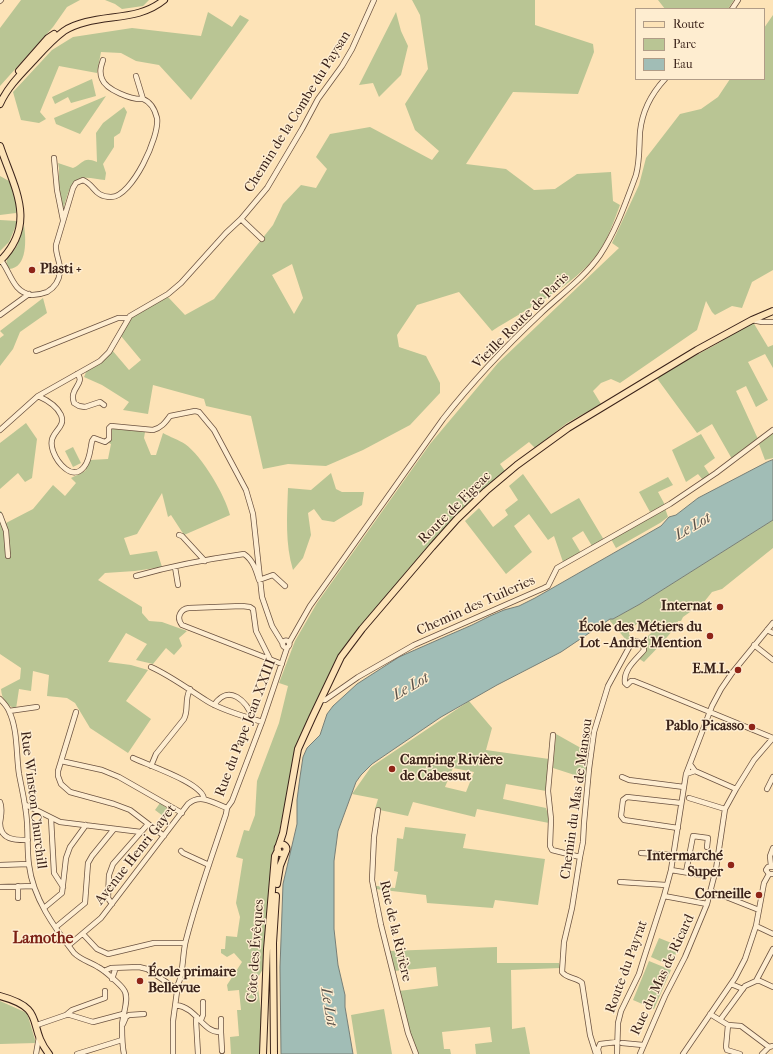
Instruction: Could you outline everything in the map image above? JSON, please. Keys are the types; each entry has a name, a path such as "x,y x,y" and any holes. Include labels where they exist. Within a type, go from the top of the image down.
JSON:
{"main road":[{"path":"0,99 6,86 24,64 48,38 60,29 72,22 83,19 125,14 137,11 148,7 158,0"},
{"path":"0,104 14,81 52,40 64,31 87,21 141,13 158,5 164,0"},
{"path":"0,146 18,193 21,212 20,229 17,237 12,248 0,260"},
{"name":"Route de Figeac","path":"281,849 298,750 341,657 362,629 432,547 486,491 543,445 568,428 697,350 752,320 773,311"},
{"path":"274,1054 273,943 278,868 281,849"},
{"name":"Côte des Évêques","path":"263,1054 267,942 275,856 281,849"},
{"path":"0,995 22,1004 29,1010 37,1025 39,1037 46,1051"}],"street":[{"name":"Chemin de la Combe du Paysan","path":"127,318 168,294 181,283 226,233 241,219 267,188 302,130 318,99 342,66 352,49 374,0"},
{"path":"0,260 20,291 36,295 46,292 53,287 58,280 60,272 56,245 73,188 83,180 88,182 97,193 110,197 116,197 121,194 133,181 148,154 157,126 157,118 154,110 150,102 143,99 126,96 102,81 100,73 103,60"},
{"path":"136,76 143,99"},
{"name":"Vieille Route de Paris","path":"286,644 296,632 310,606 442,419 456,402 528,326 587,272 601,254 609,240 636,175 639,165 641,124 647,105 654,92 664,80"},
{"path":"54,158 57,190 63,221"},
{"path":"241,219 262,239"},
{"path":"0,269 8,274"},
{"path":"0,315 28,294"},
{"path":"0,430 38,396 104,358 109,352 127,318 118,318 36,351"},
{"path":"752,320 773,322"},
{"path":"77,374 80,376 80,380 73,393 74,403 82,407 100,402 104,405"},
{"path":"38,396 55,407 62,417 61,425 52,437 51,445 59,464 67,471 73,472 80,471 86,464 93,439 97,438 105,442 109,439 109,428 112,426 153,430 158,429 170,416 195,411 199,412 214,430 246,490 253,514 262,598 272,626 279,638 286,644"},
{"name":"Chemin des Tuileries","path":"321,700 325,700 358,677 414,645 548,586 557,568 670,504 716,473 773,430"},
{"path":"0,515 6,531 8,556"},
{"path":"179,535 182,536 205,561"},
{"path":"136,576 224,556 244,554 251,562 259,580"},
{"path":"175,567 174,571 178,585"},
{"path":"259,580 273,575 285,586"},
{"path":"270,659 256,631 253,610 250,607 184,608 180,614 180,622 182,625 282,664"},
{"name":"Route du Payrat","path":"617,1054 621,1011 639,974 671,870 686,774 712,706 721,689 773,622"},
{"path":"767,630 773,633"},
{"name":"Chemin du Mas de Mansou","path":"597,1054 590,1035 582,983 579,980 565,976 562,972 564,942 572,908 583,842 589,769 594,732 608,686 632,642 637,641 640,642 644,650 631,665 624,679 625,683 627,684 630,681 634,681 710,712"},
{"name":"Rue du Pape Jean XXIII","path":"173,1054 173,1021 181,978 185,943 227,808 232,801 262,722 285,656 286,644"},
{"path":"754,645 773,660"},
{"path":"151,667 168,675 214,705 262,722"},
{"path":"151,766 156,754 184,719 186,715 186,697 190,689"},
{"path":"214,705 222,696 226,694 235,696 244,703 253,719"},
{"name":"Rue Winston Churchill","path":"0,699 9,711 14,729 19,774 26,805 28,864 34,886 44,908 68,946 78,956 106,973 124,990 127,997 123,1014"},
{"path":"9,711 37,707"},
{"path":"76,712 61,761 58,776 61,784 70,792 130,810 164,836"},
{"path":"683,793 689,798 725,809 754,760 773,738 714,715 710,712"},
{"path":"553,735 548,791 551,819 550,846 552,850 580,857"},
{"path":"133,758 175,775 197,789 203,794 204,799 227,808"},
{"path":"61,761 102,770 119,776 182,813"},
{"path":"690,764 695,771 736,789"},
{"path":"686,774 695,771"},
{"path":"622,777 629,780 684,787"},
{"path":"767,789 773,777"},
{"path":"678,828 621,819 623,800 627,797 682,802 689,798"},
{"name":"Avenue Henri Gayet","path":"68,946 84,934 101,918 182,813 194,800 198,798 204,799"},
{"path":"0,802 2,807 0,825 3,832 13,841 28,840"},
{"path":"26,805 60,822 140,832"},
{"name":"Rue du Mas de Ricard","path":"640,1054 642,1045 685,957 707,904 716,869 725,809"},
{"name":"Rue de la Rivière","path":"378,810 374,838 372,880 381,925 408,1033 416,1054"},
{"path":"51,818 54,873 63,888"},
{"path":"112,904 108,898 110,869 112,864 148,824"},
{"path":"44,908 62,893 66,858 70,847 86,825"},
{"path":"56,927 85,903 88,863 114,829"},
{"path":"686,872 693,836 708,838 707,847"},
{"path":"683,1054 731,984 745,959 756,926 764,883 771,874 766,870 768,867 772,867 770,856 773,848"},
{"path":"181,851 209,865"},
{"path":"641,853 674,855"},
{"path":"0,865 28,864"},
{"path":"671,870 700,875 701,872"},
{"path":"620,882 666,885"},
{"path":"18,886 18,898"},
{"path":"0,887 34,886"},
{"path":"711,891 759,910"},
{"path":"664,896 707,904"},
{"path":"756,926 773,934"},
{"path":"84,934 97,949 108,954 154,944 185,943"},
{"path":"756,981 773,949"},
{"path":"106,973 117,969 139,967 147,969 178,988"},
{"path":"112,979 117,969"},
{"path":"720,1020 745,986 756,981 760,981 773,988"},
{"path":"731,984 743,989"},
{"path":"37,1025 66,1015 72,1010 105,998 105,991"},
{"path":"198,1054 196,1020 203,1016 203,1002"},
{"path":"176,1005 185,1007 199,1018 208,1029 221,1032"},
{"path":"66,1015 93,1022 123,1014 122,1040 124,1054"},
{"path":"122,1025 124,1024 126,1017 129,1015 144,1014"},
{"path":"710,1014 728,1025 741,1026 771,1047 762,1054"},
{"path":"220,1019 222,1051"},
{"path":"728,1025 727,1050 740,1054"},
{"path":"39,1037 36,1053 46,1051"},
{"path":"77,1054 122,1040"},
{"path":"597,1054 598,1046 603,1043 642,1045"}],"green space":[{"path":"21,0 80,0 67,7 53,27 0,86 0,28"},
{"path":"105,0 149,0 143,6 122,9"},
{"path":"412,0 535,0 535,25 593,44 594,52 578,94 513,92 466,164 506,169 534,190 555,189 577,174 611,172 613,201 620,205 602,248 577,276 549,296 492,331 459,292 417,305 397,335 399,347 426,356 440,383 440,393 410,425 363,450 326,466 288,464 263,469 251,416 206,406 204,399 153,385 148,414 123,410 129,402 102,385 84,377 87,370 112,350 129,370 141,360 121,336 131,317 168,297 185,315 214,299 273,225 283,204 301,185 316,188 327,169 316,157 330,134 370,127 432,160 439,151 415,130 405,104 428,69 420,15","holes":["292,264 303,298 294,314 272,275"]},
{"path":"658,0 734,0 729,8 664,8"},
{"path":"208,12 232,27 240,15 249,20 191,100 159,65 136,61 121,53 101,52 97,73 59,66 40,112 46,119 39,123 21,120 13,92 52,50 73,37 132,28 201,36"},
{"path":"396,12 401,31 408,46 401,75 379,97 373,83 359,85"},
{"path":"773,15 773,270 752,282 742,308 732,306 715,315 706,301 697,330 620,383 611,379 601,383 593,391 601,404 567,423 535,448 529,442 500,464 505,471 487,486 452,521 409,568 341,653 297,743 271,866 263,969 257,979 261,1012 262,1053 231,1054 230,1037 239,1036 237,1010 241,1010 239,990 228,991 227,985 242,962 234,953 227,957 221,953 221,949 225,949 226,936 237,937 240,917 236,903 243,859 236,857 244,830 249,831 255,815 257,781 279,723 288,686 279,683 295,641 317,603 430,444 498,363 619,248 612,243 639,185 646,158 680,114 701,109 718,97 729,80 765,80 765,27"},
{"path":"92,79 96,96 71,103 68,97 55,104 52,97"},
{"path":"106,96 80,134 56,124 54,118"},
{"path":"124,107 127,112 120,133 114,137 114,147 103,164 106,173 105,180 86,178 78,179 69,190 63,210 59,186 58,163 73,168 86,160 97,162 96,133 103,123"},
{"path":"0,176 9,181 11,185 16,201 16,213 0,215"},
{"path":"0,220 17,221 17,223 9,242 0,251"},
{"path":"24,225 25,244 23,258 20,264 9,269 6,265 7,259 17,246"},
{"path":"43,298 47,313 20,332 13,349 0,366 0,338 4,335 0,331"},
{"path":"753,322 768,347 773,345 773,368 765,354 748,362 768,400 756,407 746,386 736,391 758,439 732,459 712,424 697,433 656,377 715,345"},
{"path":"26,423 37,439 32,478 25,482 18,473 0,489 0,443"},
{"path":"111,429 145,432 144,438 151,455 156,455 163,433 185,444 198,457 212,476 230,515 184,535 171,515 168,517 162,493 137,534 124,538 130,555 157,551 162,567 105,573 98,580 142,607 142,613 149,621 162,622 187,631 179,638 182,646 174,655 166,648 153,664 136,660 147,644 126,633 108,662 131,665 148,670 126,701 151,719 128,753 90,728 75,703 67,698 47,696 49,675 33,671 31,691 19,689 16,709 5,702 1,689 20,679 21,668 0,654 0,511 6,523 33,509 53,485 65,496 76,483 71,478 85,471 90,460 108,459 111,444 109,443 112,435"},
{"path":"773,433 773,458 765,460 759,444"},
{"path":"701,434 715,458 704,466 710,475 703,480 698,474 686,482 672,450"},
{"path":"73,447 81,463 73,467 65,451"},
{"path":"331,473 336,489 342,492 364,492 362,505 334,522 322,520 314,509 308,513 311,535 303,558 293,570 290,560 288,540 288,488 311,490"},
{"path":"523,474 551,514 579,498 604,540 592,546 583,531 572,538 581,553 563,562 554,536 548,540 529,514 514,526 532,552 506,574 465,521 479,508 493,527 508,515 505,510 518,500 509,486"},
{"path":"668,477 673,485 658,492 665,505 650,512 639,492"},
{"path":"665,508 668,517 616,548 611,539"},
{"path":"773,520 773,548 722,589 712,592 704,602 683,617 681,621 678,621 668,636 644,662 638,658 646,651 646,646 643,641 653,631 640,621 630,630 629,634 631,638 628,642 610,621 610,619 613,619 640,604"},
{"path":"469,701 492,728 486,750 549,759 546,791 506,784 503,799 546,808 549,823 477,809 475,817 413,802 408,816 375,809 378,799 352,794 371,767","holes":["453,768 474,772 466,792 445,787"]},
{"path":"556,734 588,752 587,779 553,768"},
{"path":"160,803 172,812 167,819 155,810"},
{"path":"405,827 466,834 463,848 545,859 538,905 495,900 493,908 427,903 426,895 375,889 375,886 395,888 398,872 394,871 397,838 403,839"},
{"path":"659,938 679,946 671,966 651,957"},
{"path":"497,947 497,963 559,963 560,968 511,970 512,1029 525,1027 530,1054 476,1054 475,1044 492,1042 490,1027 442,1032 444,1049 450,1049 451,1054 418,1054 409,1030 399,991 438,986 436,967 394,971 389,951"},
{"path":"649,961 671,970 654,1009 633,1000"},
{"path":"0,1001 27,1013 36,1043 0,1044"},
{"path":"384,1009 392,1054 357,1054 351,1015"}],"water":[{"name":"Le Lot","path":"773,460 773,520 640,604 613,619 610,619 561,652 497,685 441,717 372,764 361,775 356,782 338,831 334,861 334,929 338,965 345,995 345,1007 353,1054 281,1054 280,967 283,884 297,824 297,800 303,757 307,748 320,735 327,714 333,706 357,684 399,657 490,616 519,606 535,598 661,526 669,517 676,515 698,498"}],"place":[{"name":"Plasti +","path":"32,270"},
{"name":"Internat","path":"720,607"},
{"name":"École des Métiers du Lot - André Mention","path":"710,636"},
{"name":"E.M.L.","path":"738,670"},
{"name":"Pablo Picasso","path":"752,727"},
{"name":"Camping Rivière de Cabessut","path":"392,769"},
{"name":"Intermarché Super","path":"731,865"},
{"name":"Corneille","path":"759,895"},
{"name":"École primaire Bellevue","path":"140,981"}],"district":[{"name":"Lamothe","path":"43,939"}]}
